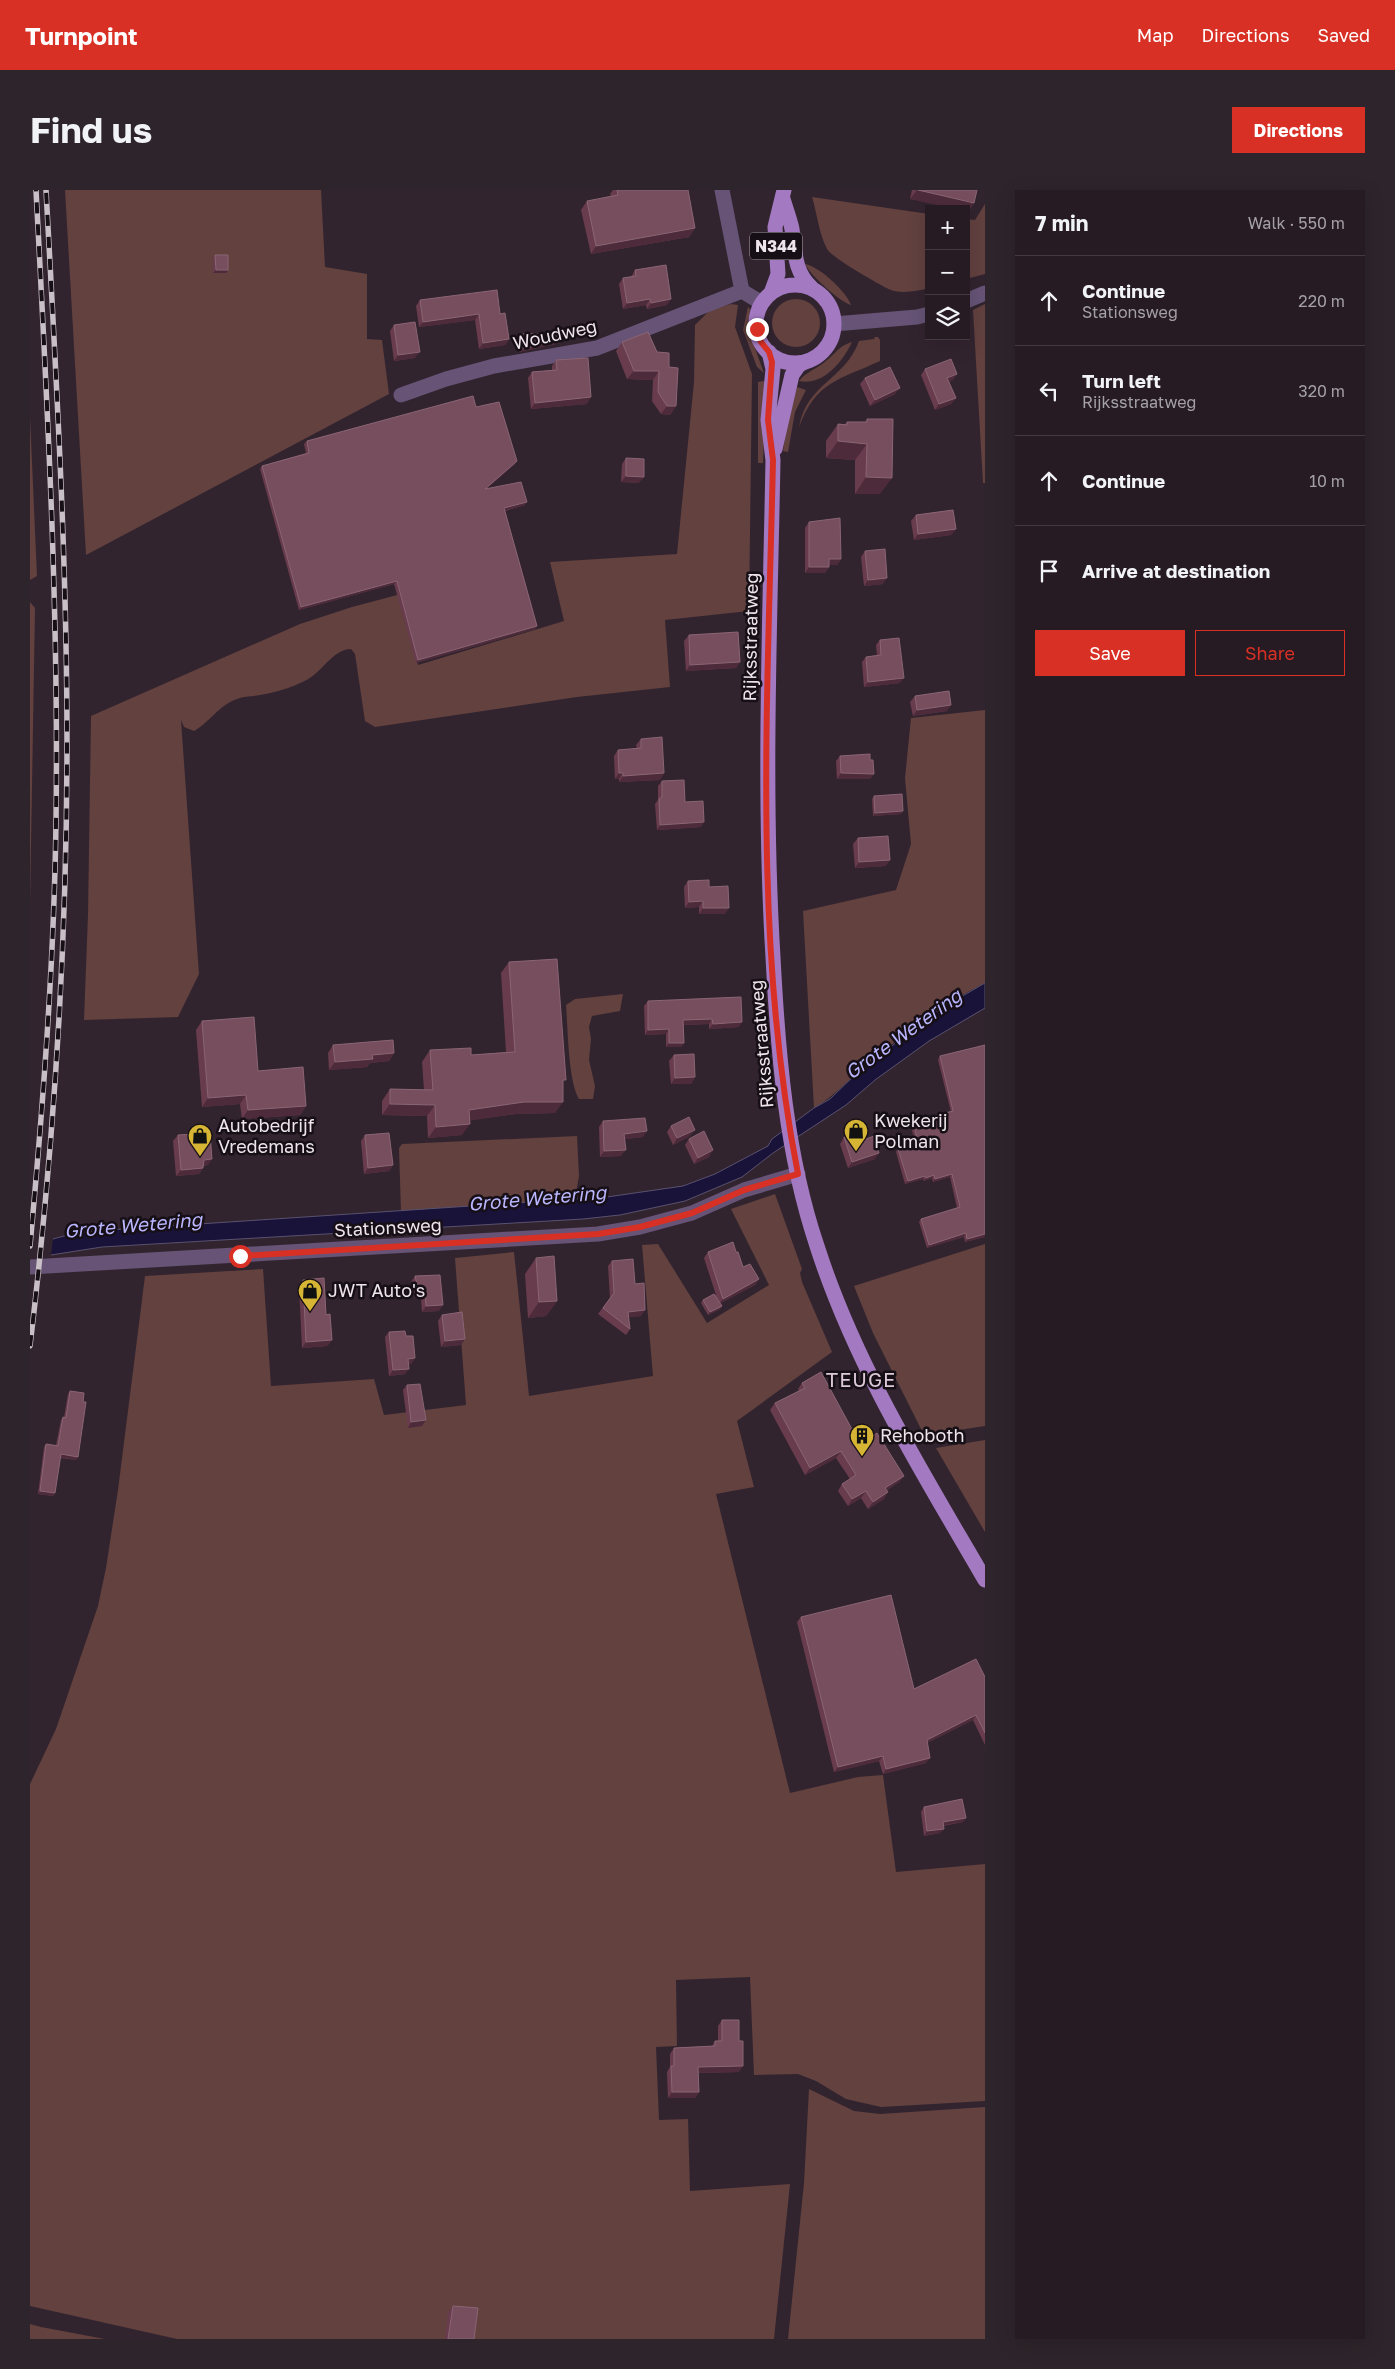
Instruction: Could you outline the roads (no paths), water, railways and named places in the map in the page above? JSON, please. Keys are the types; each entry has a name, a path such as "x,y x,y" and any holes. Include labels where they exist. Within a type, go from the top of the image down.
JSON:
{"main road":[{"name":"N344","path":"783,194 797,265 802,278 826,299 834,315 832,338 828,345 818,356 805,362"},
{"name":"N344","path":"769,352 761,342 757,329 757,315 778,274 775,227 783,194"},
{"name":"N344","path":"767,298 786,286 812,288"},
{"path":"769,352 790,362 805,362"},
{"name":"Rijksstraatweg","path":"769,352 773,369 768,420 773,460 766,801 777,1030 793,1150 816,1244 839,1308 909,1450 985,1580"},
{"name":"Rijksstraatweg","path":"773,460 792,375 799,365 805,362"}],"street":[{"path":"722,190 742,291 767,298"},
{"name":"Woudweg","path":"400,395 446,379 494,366 597,348 742,291"},
{"path":"970,299 985,293"},
{"path":"834,324 925,315"},
{"name":"Stationsweg","path":"30,1267 598,1234 640,1227 692,1213 744,1190 798,1174"}],"railway":[{"path":"30,1246 50,981 56,822 54,585 36,190"},
{"path":"30,1346 46,1195 58,1044 65,893 67,673 63,535 46,190"}],"place":[{"name":"Kwekerij Polman","path":"856,1152"},
{"name":"Autobedrijf Vredemans","path":"200,1157"},
{"name":"JWT Auto's","path":"310,1312"},
{"name":"Rehoboth","path":"862,1457"}],"district":[{"name":"TEUGE","path":"861,1380"}],"water label":[{"name":"Grote Wetering","path":"903,1034"},
{"name":"Grote Wetering","path":"537,1198"},
{"name":"Grote Wetering","path":"133,1225"}]}
